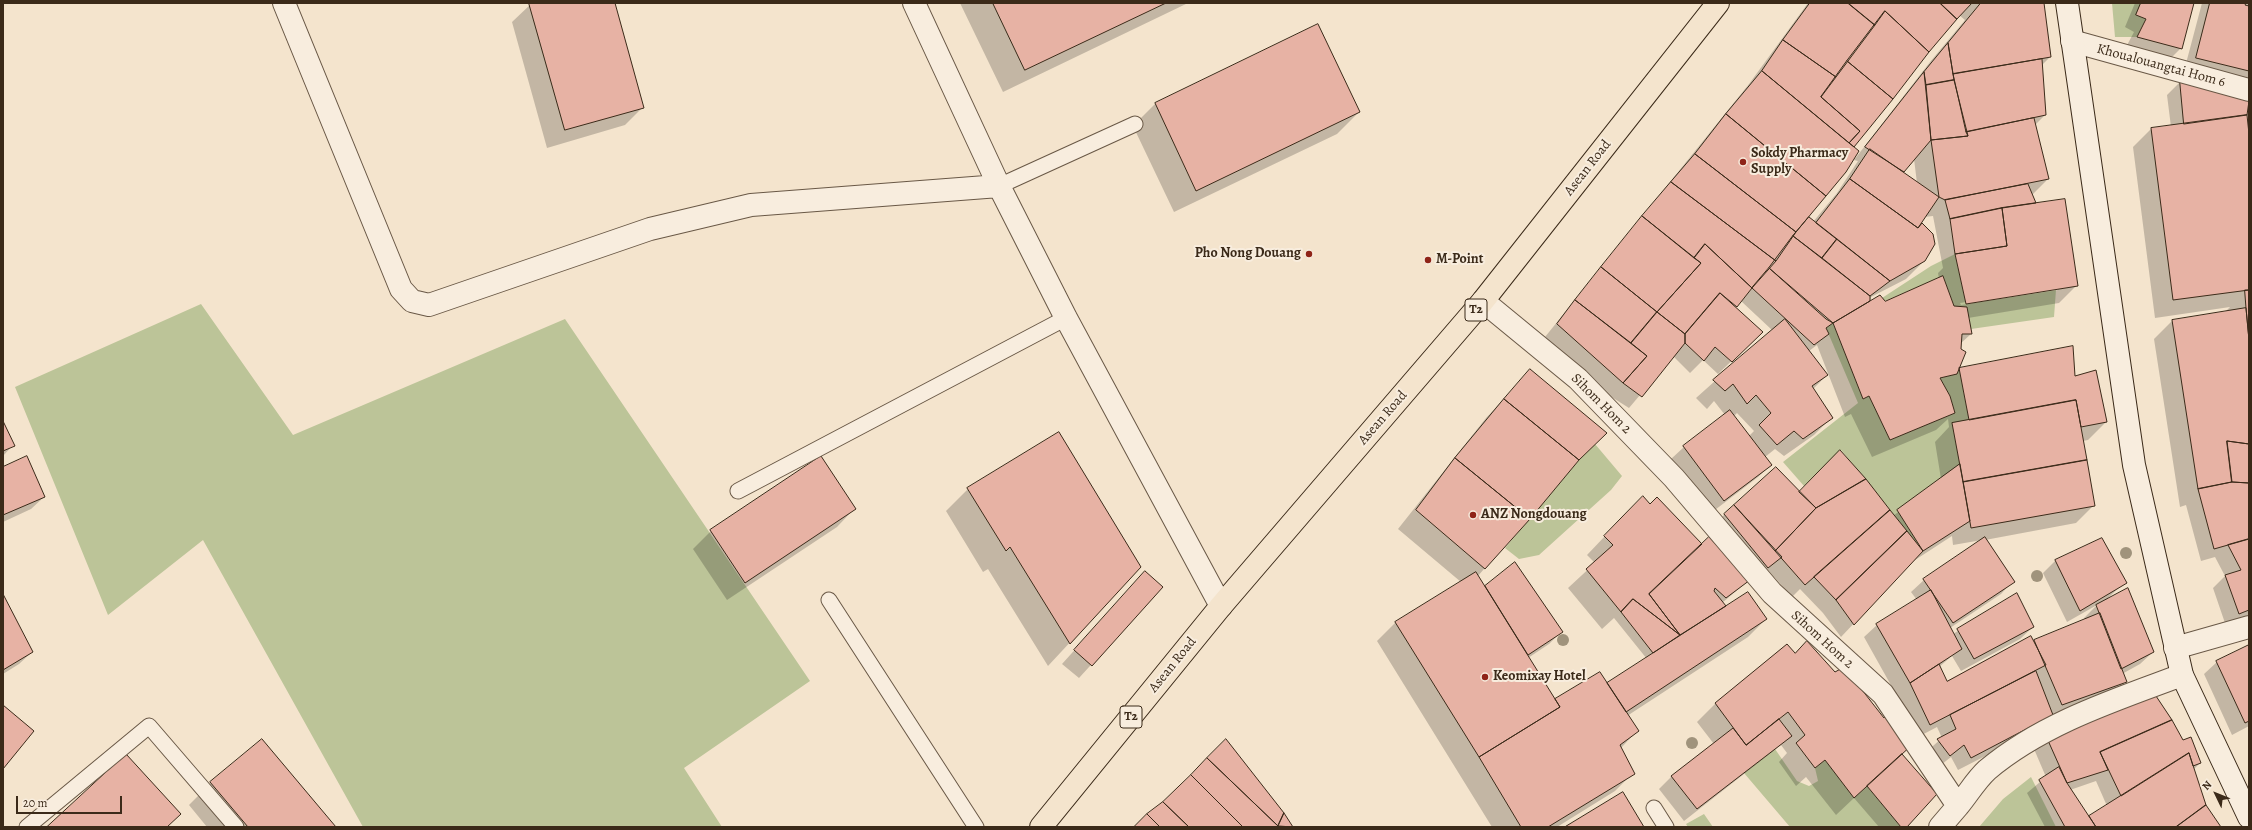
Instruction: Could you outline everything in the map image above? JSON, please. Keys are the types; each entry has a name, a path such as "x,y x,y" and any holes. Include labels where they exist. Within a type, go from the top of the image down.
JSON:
{"main road":[{"name":"Asean Road","path":"1041,827 1221,606 1483,301 1718,3"}],"street":[{"path":"284,3 401,289 412,302 429,305 650,229 751,205 999,186"},
{"path":"914,3 999,186 1066,318 1221,606"},
{"path":"2067,3 2134,466 2182,675 2249,817"},
{"name":"Khoualouangtai Hom 6","path":"2072,41 2249,90"},
{"name":"Sihom Hom 2","path":"1483,301 1578,379 1674,478 1772,593 1883,694 1958,806"},
{"path":"2175,648 2249,627"},
{"path":"1940,827 1986,771 2025,742 2087,711 2182,675"}],"lane":[{"path":"999,186 1135,124"},
{"path":"738,491 1066,318"},
{"path":"829,600 976,827"},
{"path":"27,827 149,726 236,827"},
{"path":"1654,808 1666,827"}],"green space":[{"path":"2112,3 2141,3 2137,15 2146,19 2137,37 2115,37"},
{"path":"1955,254 1966,304 2056,290 2054,317 1971,329 1954,306 1943,276 1885,301 1882,298 1931,266"},
{"path":"201,304 293,435 565,319 810,681 684,768 722,827 363,827 203,540 108,615 15,387"},
{"path":"1833,323 1863,399 1869,396 1890,440 1955,413 1950,396 1940,378 1956,374 1959,368 1969,420 1952,423 1960,464 1897,510 1923,551 1841,450 1804,486 1783,462 1858,403 1826,328"},
{"path":"1595,444 1622,476 1611,490 1539,555 1519,559 1505,548 1579,460"},
{"path":"1775,749 1797,781 1809,786 1818,781 1815,768 1825,760 1854,797 1867,786 1901,827 1790,827 1744,773"},
{"path":"2031,777 2056,827 1979,827 2003,799"},
{"path":"1704,814 1713,827 1688,827 1686,824"}],"building":[{"path":"529,3 615,3 644,108 565,130"},
{"path":"993,3 1166,3 1025,70"},
{"path":"1810,3 1848,3 1875,25 1836,77 1783,40"},
{"path":"1848,3 1940,3 1957,19 1929,52 1885,11 1875,25"},
{"path":"1940,3 1972,3 1957,19"},
{"path":"1981,3 2044,3 2051,57 1953,74 1948,43"},
{"path":"2141,3 2194,3 2182,49 2137,37 2146,19 2136,15"},
{"path":"2210,3 2246,3 2245,5 2249,6 2249,71 2196,58"},
{"path":"1885,11 1929,52 1893,99 1847,61"},
{"path":"1318,24 1360,112 1196,191 1155,103"},
{"path":"1783,40 1836,77 1821,97 1860,131 1849,143 1762,71"},
{"path":"1948,43 1954,80 1926,85 1924,72"},
{"path":"2042,59 2046,115 1966,132 1953,74"},
{"path":"1847,61 1893,99 1854,147 1849,143 1860,131 1821,97"},
{"path":"1762,71 1859,151 1846,172 1826,196 1726,114"},
{"path":"1924,72 1931,140 1904,172 1865,147"},
{"path":"1954,80 1968,136 1931,140 1926,85"},
{"path":"2180,81 2249,101 2247,115 2184,124"},
{"path":"1726,114 1826,196 1796,232 1695,154"},
{"path":"2247,115 2249,134 2249,290 2173,300 2151,128"},
{"path":"2034,118 2049,179 1945,200 1939,197 1931,140 1968,136 1966,132"},
{"path":"1870,149 1939,197 1918,228 1850,179"},
{"path":"1695,154 1796,232 1776,261 1671,182"},
{"path":"1850,179 1918,228 1922,223 1933,234 1935,244 1925,261 1890,281 1816,223"},
{"path":"1671,182 1776,261 1752,288 1705,244 1694,258 1642,216"},
{"path":"2028,184 2036,203 2002,208 1950,219 1945,200"},
{"path":"2065,199 2078,286 1966,304 1955,254 2007,246 2002,208"},
{"path":"2002,208 2007,246 1955,254 1950,219"},
{"path":"1642,216 1701,263 1657,312 1601,267"},
{"path":"1809,217 1837,239 1822,258 1793,236"},
{"path":"1793,236 1870,296 1870,301 1833,323 1826,319 1769,268"},
{"path":"1837,239 1890,281 1870,296 1822,258"},
{"path":"1705,244 1752,288 1737,307 1720,293 1685,334 1657,312 1701,263 1694,258"},
{"path":"1601,267 1657,312 1631,343 1575,300"},
{"path":"1769,268 1833,323 1826,328 1829,334 1814,345 1752,288"},
{"path":"1943,276 1954,306 1967,307 1972,334 1962,334 1961,349 1966,352 1957,374 1940,378 1950,396 1955,413 1890,440 1869,396 1863,399 1833,323 1880,295 1885,301"},
{"path":"2245,290 2249,290 2249,340 2246,308"},
{"path":"1720,293 1763,332 1732,362 1715,347 1704,361 1685,343 1685,334"},
{"path":"1575,300 1647,356 1623,383 1557,324"},
{"path":"2246,308 2249,340 2249,444 2227,441 2232,482 2198,489 2172,320"},
{"path":"1657,312 1685,334 1685,343 1642,397 1623,383 1647,356 1631,343"},
{"path":"1785,319 1828,375 1812,386 1833,418 1803,439 1794,431 1777,445 1759,425 1771,413 1756,395 1747,404 1733,384 1725,391 1713,380"},
{"path":"2073,346 2075,376 2096,370 2107,422 2081,427 2076,400 1969,420 1959,368"},
{"path":"1530,369 1607,433 1579,460 1504,399"},
{"path":"1504,399 1579,460 1530,519 1455,458"},
{"path":"2076,400 2087,460 1963,482 1952,423"},
{"path":"1730,410 1772,465 1724,501 1683,446"},
{"path":"3,421 15,446 3,451"},
{"path":"1059,432 1141,567 1070,644 1010,547 1006,551 967,488"},
{"path":"2227,441 2249,444 2249,483 2232,482"},
{"path":"1840,450 1866,479 1816,508 1799,492"},
{"path":"27,456 45,497 3,515 3,467"},
{"path":"821,456 856,509 745,583 710,530"},
{"name":"ANZ Nongdouang","path":"1455,458 1530,519 1485,569 1416,510"},
{"path":"2087,460 2095,506 1971,528 1963,482"},
{"path":"1960,464 1970,521 1923,551 1897,510"},
{"path":"1776,467 1816,508 1775,551 1734,505"},
{"path":"1866,479 1890,510 1805,585 1775,551 1816,508"},
{"path":"2232,482 2249,483 2249,539 2214,549 2198,489"},
{"path":"1643,496 1650,504 1657,497 1702,544 1649,594 1680,635 1633,599 1621,612 1586,569 1613,545 1604,536"},
{"path":"1734,505 1782,557 1768,568 1724,514"},
{"path":"1890,510 1907,531 1836,600 1814,577"},
{"path":"1907,531 1923,551 1854,625 1836,600"},
{"path":"1709,537 1750,580 1726,598 1715,588 1714,591 1726,606 1680,635 1649,594"},
{"path":"1985,537 2015,582 1953,623 1923,579"},
{"path":"2102,538 2127,583 2080,611 2055,560"},
{"path":"2249,539 2249,610 2239,614 2225,575 2241,570 2228,545"},
{"path":"1515,562 1563,632 1528,655 1485,586"},
{"path":"1145,571 1163,587 1092,666 1074,650"},
{"name":"Keomixay Hotel","path":"1476,572 1560,707 1479,757 1395,622"},
{"path":"2128,588 2154,652 2121,669 2096,605"},
{"path":"1931,590 1962,649 1910,683 1876,624"},
{"path":"1748,592 1767,619 1626,712 1607,683"},
{"path":"2017,593 2034,627 1974,659 1957,629"},
{"path":"3,594 33,652 3,670"},
{"path":"1633,599 1680,635 1653,653 1621,612"},
{"path":"2100,613 2127,682 2062,705 2034,640"},
{"path":"2031,636 2046,665 1930,725 1910,683 1939,664 1947,681"},
{"path":"1807,641 1835,672 1844,667 1884,718 1888,714 1913,744 1854,798 1825,760 1815,768 1796,743 1805,735 1788,712 1746,745 1715,703 1787,644 1795,653"},
{"path":"2249,645 2249,721 2245,723 2216,661"},
{"path":"2036,671 2053,715 1971,758 1964,745 1950,756 1937,739 1956,729 1950,715"},
{"path":"1600,672 1639,731 1620,745 1635,774 1548,827 1521,827 1479,757 1560,707 1555,699"},
{"path":"2154,693 2172,720 2100,752 2108,770 2067,783 2046,736"},
{"path":"3,705 34,731 3,769"},
{"path":"1779,719 1792,736 1697,809 1671,776 1733,728 1746,745"},
{"path":"2172,720 2183,740 2191,737 2201,763 2193,766 2189,753 2121,796 2100,752"},
{"path":"262,739 336,827 248,827 210,782"},
{"path":"1226,739 1284,813 1278,826 1207,758"},
{"path":"2189,753 2206,805 2176,827 2096,827 2089,816"},
{"path":"126,754 181,814 167,827 47,827"},
{"path":"1902,754 1937,794 1907,827 1901,827 1867,786"},
{"path":"1207,758 1278,826 1243,827 1191,775"},
{"path":"2059,767 2067,783 2096,827 2065,827 2039,780"},
{"path":"1191,775 1243,827 1189,827 1163,802"},
{"path":"1623,792 1644,827 1565,827"},
{"path":"1163,802 1189,827 1160,827 1147,814"},
{"path":"2206,805 2221,827 2176,827"},
{"path":"1284,813 1293,827 1278,826"},
{"path":"1147,814 1160,827 1134,827"}],"place":[{"name":"Sokdy Pharmacy Supply","path":"1743,162"},
{"name":"Pho Nong Douang","path":"1309,254"},
{"name":"M-Point","path":"1428,260"},
{"name":"ANZ Nongdouang","path":"1473,515"},
{"name":"Keomixay Hotel","path":"1485,677"}]}
